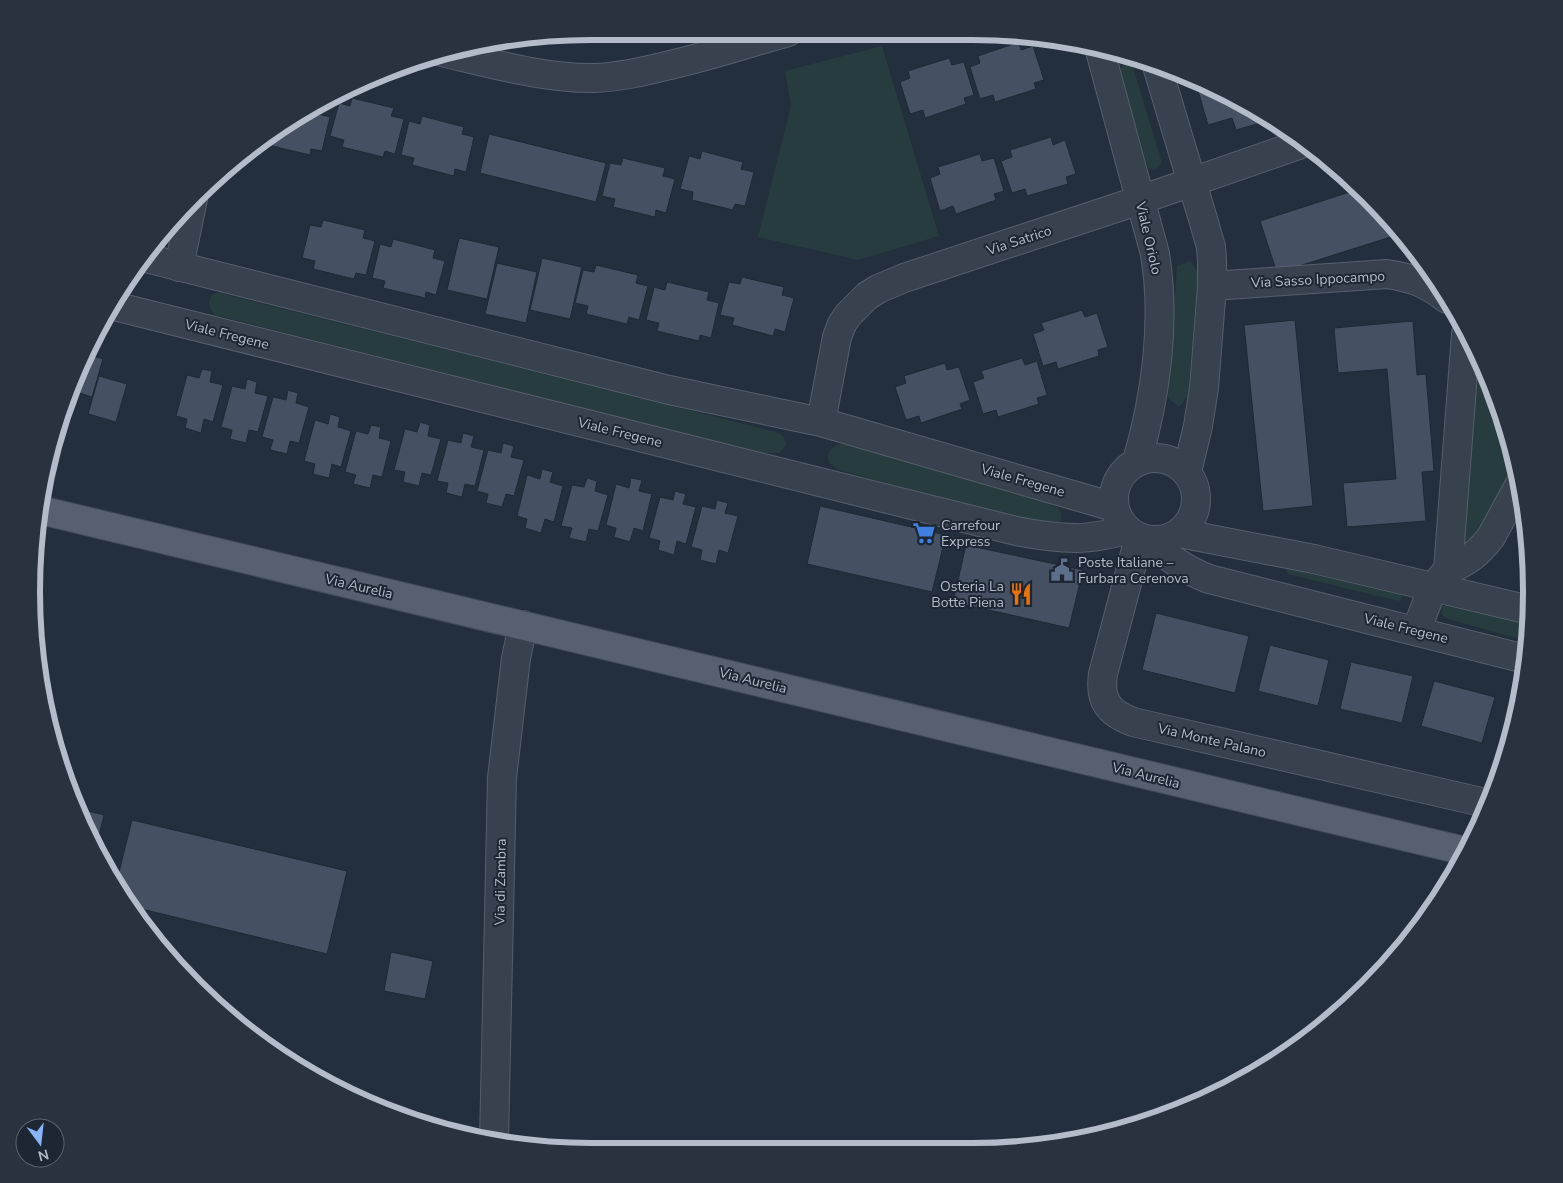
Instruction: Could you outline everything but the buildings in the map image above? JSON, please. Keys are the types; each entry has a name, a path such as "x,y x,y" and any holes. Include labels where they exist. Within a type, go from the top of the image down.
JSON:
{"main road":[{"name":"Via Aurelia","path":"46,512 1458,850"}],"street":[{"path":"461,56 545,74 595,78 655,69 761,40"},
{"name":"Viale Oriolo","path":"1101,56 1155,254 1160,294 1157,362 1153,394 1137,461"},
{"path":"1159,73 1210,247 1212,286 1204,388 1198,426 1187,472"},
{"name":"Via Satrico","path":"821,422 837,337 848,315 867,296 878,289 904,278 1140,200 1296,146"},
{"path":"179,267 190,215"},
{"name":"Viale Fregene","path":"151,259 669,390 821,422 1114,507"},
{"name":"Via Sasso Ippocampo","path":"1212,286 1387,274 1414,279 1431,287"},
{"name":"Viale Fregene","path":"119,307 1016,531 1076,538 1139,536 1174,562 1208,579 1519,657"},
{"path":"1416,631 1440,579 1465,346"},
{"path":"1150,458 1164,458 1176,463 1187,472 1194,484 1197,498 1195,511 1189,524 1179,534 1166,539 1139,536 1119,520 1114,507 1113,494 1118,480 1126,469 1137,461 1150,458"},
{"path":"1440,579 1479,552 1491,537 1514,495"},
{"path":"1179,534 1314,559 1440,579 1523,607"},
{"name":"Via Monte Palano","path":"1139,536 1102,674 1103,696 1106,705 1114,712 1133,722 1481,802"},
{"name":"Via di Zambra","path":"494,1134 502,778 516,658 523,625"}],"green space":[{"path":"882,46 939,236 858,260 758,237 791,106 785,71"},
{"path":"1124,62 1133,67 1162,163 1156,169 1148,168 1120,71"},
{"path":"1190,261 1198,271 1188,396 1179,407 1168,398 1177,266"},
{"path":"219,293 776,432 783,437 786,445 780,453 765,453 215,315 211,310 209,302 213,294"},
{"path":"1479,376 1494,414 1510,473 1475,547 1456,542"},
{"path":"838,444 1044,502 1059,510 1062,516 1057,525 1029,522 839,470 829,463 828,457 831,450"},
{"path":"1289,566 1396,592 1401,594 1402,599 1398,601 1288,574 1285,569"},
{"path":"1450,603 1522,623 1521,639 1448,619 1442,614 1442,607"}],"place":[{"name":"Carrefour Express","path":"924,533"},
{"name":"Poste Italiane – Furbara Cerenova","path":"1062,570"},
{"name":"Osteria La Botte Piena","path":"1021,594"}]}
